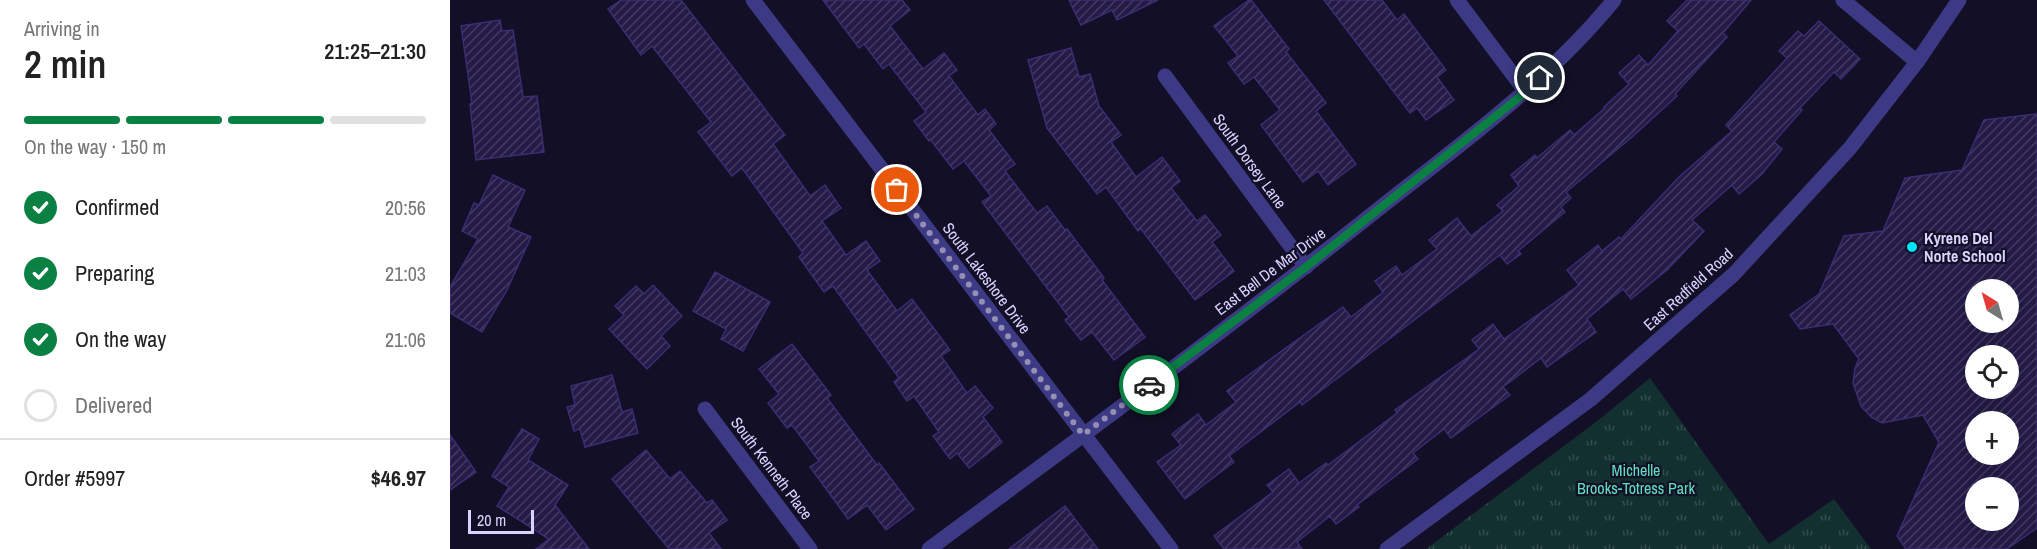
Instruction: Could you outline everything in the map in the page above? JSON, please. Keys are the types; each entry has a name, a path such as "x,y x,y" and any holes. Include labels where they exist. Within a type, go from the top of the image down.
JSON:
{"street":[{"name":"South Lakeshore Drive","path":"753,0 1171,549"},
{"path":"1457,0 1526,92"},
{"name":"East Bell De Mar Drive","path":"929,549 1306,267 1526,92 1596,22 1614,0"},
{"path":"1843,0 1917,62"},
{"name":"East Redfield Road","path":"1387,549 1591,399 1734,274 1850,148 1917,62 1959,0"},
{"name":"South Dorsey Lane","path":"1165,76 1306,267"},
{"name":"South Kenneth Place","path":"705,409 810,549"}],"green space":[{"name":"Michelle Brooks-Totress Park","path":"1650,378 1769,544 1834,499 1871,549 1426,549 1596,422"}],"building":[{"path":"621,0 681,0 785,135 773,144 810,196 825,185 841,208 822,221 846,255 866,241 880,261 867,270 897,311 912,299 950,350 941,356 967,393 975,386 993,408 983,417 1002,442 969,468 957,453 950,459 933,436 939,432 914,396 907,401 894,382 899,378 833,286 824,292 799,257 803,253 742,168 732,176 698,132 711,122 652,46 641,55 608,9"},
{"path":"823,0 902,0 910,10 890,26 923,69 944,53 957,70 949,76 978,115 985,109 996,124 989,130 1015,164 1005,171 1037,213 1047,206 1065,230 1067,229 1145,337 1114,360 1092,332 1081,340 1065,320 1069,317 982,202 991,196 964,161 953,169 930,139 929,141 914,121 926,112 889,64 883,69 864,44 859,48"},
{"path":"1069,0 1158,0 1117,20 1112,10 1081,25"},
{"path":"1249,0 1289,49 1286,52 1326,103 1316,111 1356,164 1328,185 1318,171 1303,182 1261,125 1280,110 1254,77 1244,84 1228,63 1238,56 1214,26"},
{"path":"1324,0 1382,0 1397,20 1404,14 1446,70 1437,77 1454,100 1426,120 1417,108 1410,113"},
{"path":"1687,0 1751,0 1723,33 1727,37 1675,94 1677,96 1566,192 1571,198 1561,207 1565,212 1518,251 1521,254 1507,264 1500,255 1302,405 1300,402 1229,456 1234,462 1185,499 1157,462 1181,445 1172,434 1198,414 1206,425 1236,402 1227,391 1343,307 1351,317 1383,292 1375,281 1396,266 1402,275 1437,249 1429,240 1457,218 1471,236 1503,211 1497,205 1519,186 1511,175 1535,155 1537,158 1570,130 1574,135 1605,108 1629,84 1619,73 1639,55 1648,65 1678,31 1667,21"},
{"path":"500,20 502,31 513,30 523,97 537,96 544,152 476,160 470,104 472,103 461,26"},
{"path":"1819,21 1860,59 1841,79 1834,72 1800,108 1802,110 1774,142 1782,149 1761,175 1739,194 1732,185 1692,220 1704,231 1667,270 1631,299 1623,289 1587,319 1596,332 1547,367 1541,358 1503,387 1510,395 1451,438 1444,429 1413,453 1418,459 1357,505 1359,507 1336,524 1330,516 1297,542 1302,549 1224,549 1214,536 1273,492 1267,485 1289,469 1299,483 1326,463 1328,465 1397,413 1395,410 1479,349 1472,340 1493,324 1504,339 1579,285 1567,270 1598,245 1602,251 1619,237 1621,239 1680,176 1732,131 1726,125 1787,58 1779,51 1798,31 1804,36"},
{"path":"1071,48 1079,77 1090,74 1099,106 1121,135 1111,142 1136,177 1162,157 1180,181 1171,188 1197,221 1205,215 1221,235 1212,242 1234,271 1195,300 1141,229 1138,231 1106,187 1097,194 1047,128 1028,60"},
{"path":"2037,114 2037,528 2007,549 1906,549 1897,536 1939,442 1923,415 1882,423 1871,417 1861,406 1853,383 1859,359 1833,324 1800,329 1790,315 1819,294 1844,236 1883,231 1905,178 1962,170 1984,120"},
{"path":"493,175 525,190 508,227 531,237 507,290 482,332 450,313 450,287 478,239 462,231 474,203 479,205"},
{"path":"715,272 770,302 743,351 721,339 726,329 693,311"},
{"path":"653,285 682,316 661,336 670,346 647,369 609,329 624,315 615,306 636,286 644,294"},
{"path":"792,344 831,395 827,398 877,465 879,463 914,509 886,530 867,505 848,519 810,467 819,461 792,425 787,428 768,403 779,394 759,369"},
{"path":"612,375 622,412 632,409 638,433 585,447 580,429 574,431 567,407 575,405 571,386"},
{"path":"522,429 539,439 528,460 568,485 555,505 589,549 536,549 549,539 497,506 509,487 492,476"},
{"path":"450,435 476,472 450,490"},
{"path":"646,450 670,479 680,471 707,503 712,500 727,520 709,533 721,549 669,549 612,479"},
{"path":"1065,506 1098,549 1009,549"}],"way so far":[{"path":"897,190 1083,435 1149,385"}],"place":[{"name":"Kyrene Del Norte School","path":"1912,247"}],"route":[{"path":"1149,385 1306,267 1526,92 1540,78"}]}
